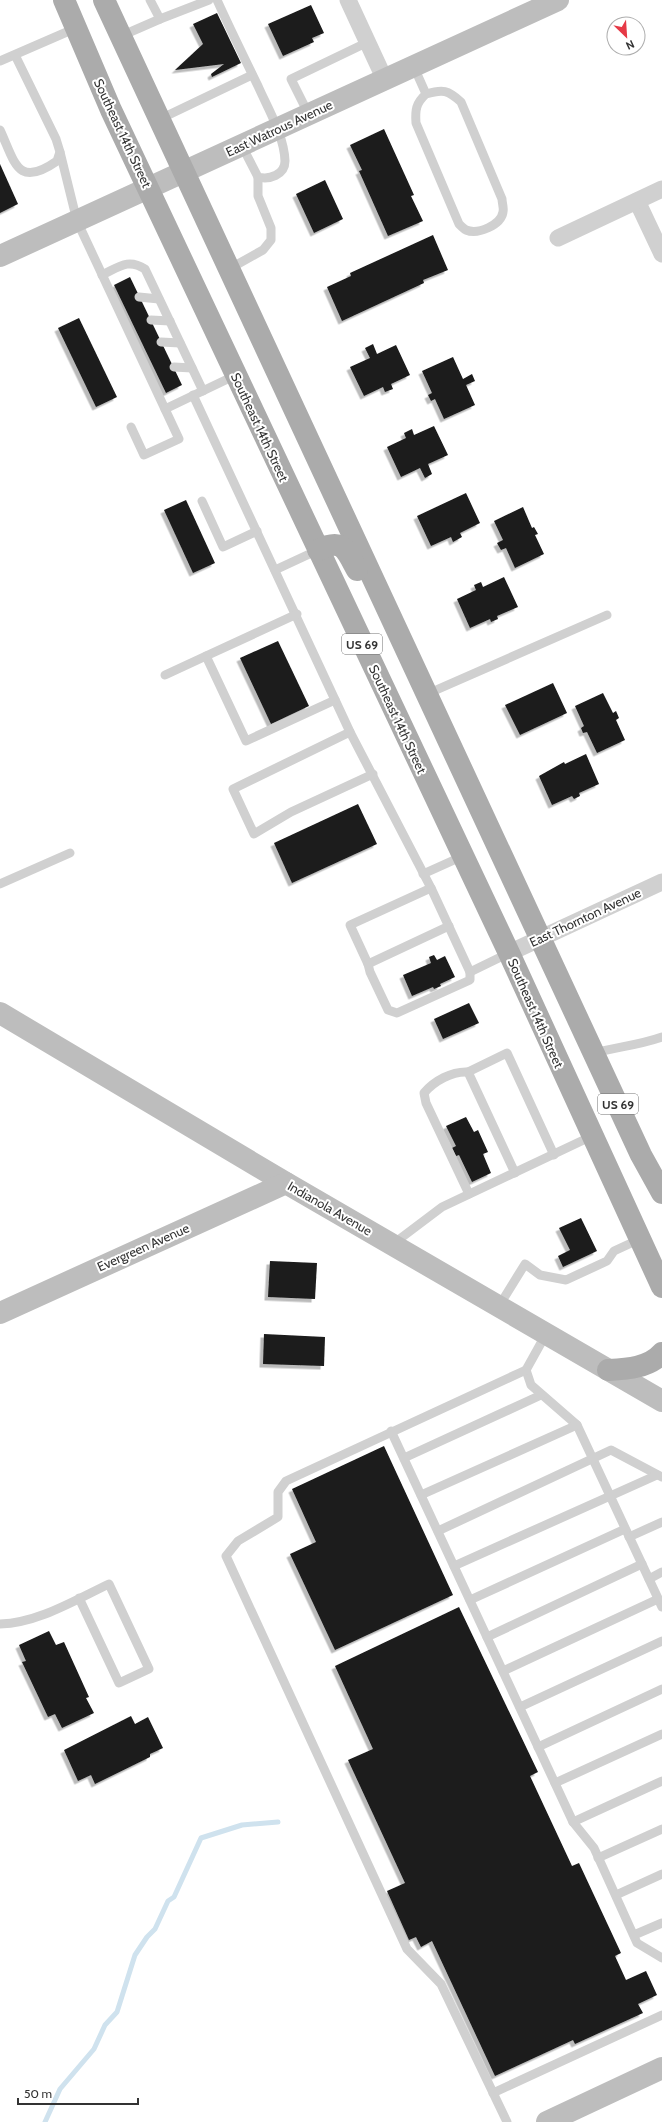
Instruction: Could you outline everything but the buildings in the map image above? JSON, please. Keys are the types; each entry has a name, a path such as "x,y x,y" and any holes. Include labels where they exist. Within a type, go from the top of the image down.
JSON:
{"main road":[{"name":"Southeast 14th Street","path":"64,0 111,110 509,953 662,1287"},
{"name":"US 69","path":"104,0 641,1155 662,1193"},
{"name":"East Watrous Avenue","path":"0,256 558,0"},
{"path":"318,550 332,544 338,544 347,552 380,621 395,646 412,663"},
{"name":"Indianola Avenue","path":"0,1012 286,1183 662,1401"},
{"name":"Evergreen Avenue","path":"0,1313 286,1183"},
{"path":"608,1370 638,1366 650,1362 662,1353"},
{"path":"547,2122 662,2068"}],"street":[{"path":"348,0 385,80"},
{"path":"558,238 662,189"},
{"path":"637,201 662,254"},
{"name":"East Thornton Avenue","path":"509,953 662,882"}],"lane":[{"path":"150,0 160,19"},
{"path":"121,36 209,0"},
{"path":"217,0 278,129 285,162 282,170 272,178 265,179 258,177"},
{"path":"0,62 76,28"},
{"path":"309,115 291,79 368,42"},
{"path":"15,55 56,139 77,221 102,275 115,296 137,340 179,439 144,455 131,428"},
{"path":"414,67 426,94"},
{"path":"160,119 252,75"},
{"path":"440,90 452,94 461,102 502,199 503,212 498,222 488,228 477,232 466,230 459,224 416,123 415,111 419,100 426,94 440,90"},
{"path":"0,130 18,169 25,173 38,172 50,167 57,162 60,152"},
{"path":"230,269 263,250 271,240 271,228 258,196 258,177 242,146"},
{"path":"102,275 128,263 138,264 145,269 203,391"},
{"path":"139,297 159,299"},
{"path":"151,320 170,321"},
{"path":"161,342 180,343"},
{"path":"174,367 192,368"},
{"path":"165,409 236,375"},
{"path":"193,395 350,732 431,888 470,972 470,980 397,1013 388,1010 350,925 431,888"},
{"path":"202,501 223,547 257,531"},
{"path":"275,570 318,550"},
{"path":"165,676 296,614"},
{"path":"427,694 607,615"},
{"path":"206,656 246,741 335,700"},
{"path":"350,732 233,789 254,834 292,812 373,774"},
{"path":"0,884 70,853"},
{"path":"423,874 463,856"},
{"path":"368,964 449,926"},
{"path":"470,972 509,953"},
{"path":"594,1053 622,1046 647,1043 662,1038"},
{"path":"469,1194 426,1103 424,1093 431,1084 460,1071 468,1072 507,1053 554,1154"},
{"path":"468,1072 515,1173"},
{"path":"393,1244 442,1207 592,1136"},
{"path":"499,1307 525,1264 540,1275 566,1280 608,1260 614,1251 640,1239"},
{"path":"507,2122 442,1984 407,1949 226,1556 238,1540 278,1517 278,1492 286,1481 391,1431 526,1370 546,1334"},
{"path":"503,1671 660,1603 577,1425 531,1385 526,1370"},
{"path":"404,1458 541,1395"},
{"path":"421,1495 577,1425"},
{"path":"391,1431 573,1822 594,1848 637,1943 662,1958"},
{"path":"438,1531 611,1450 660,1476"},
{"path":"454,1566 610,1496 660,1476"},
{"path":"470,1600 627,1533 662,1522"},
{"path":"487,1637 642,1564"},
{"path":"649,1578 662,1572"},
{"path":"0,1624 15,1624 51,1611 109,1584 148,1669 119,1683 79,1598"},
{"path":"520,1707 662,1641"},
{"path":"538,1747 662,1689"},
{"path":"555,1783 662,1734"},
{"path":"573,1822 662,1782"},
{"path":"598,1858 662,1829"},
{"path":"616,1895 662,1874"},
{"path":"634,1935 662,1923"},
{"path":"493,2093 662,2015"}],"waterway":[{"path":"45,2122 60,2089 94,2049 105,2025 117,2012 135,1955 147,1937 155,1929 168,1901 174,1897 201,1838 242,1825 278,1822"}]}
